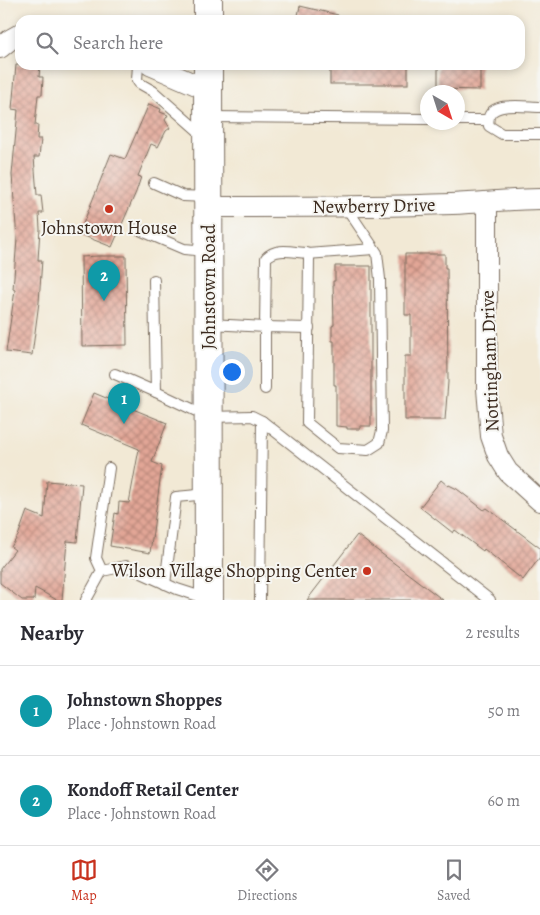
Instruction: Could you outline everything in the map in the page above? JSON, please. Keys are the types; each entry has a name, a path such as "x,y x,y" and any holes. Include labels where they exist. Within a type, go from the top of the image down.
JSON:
{"main road":[{"path":"208,0 208,15"},
{"name":"Johnstown Road","path":"208,77 209,600"}],"street":[{"path":"0,48 15,37"},
{"path":"174,70 208,77"},
{"name":"Newberry Drive","path":"208,202 346,207 540,199"},
{"name":"Nottingham Drive","path":"487,202 487,389 491,436 498,456 508,472 540,501"}],"lane":[{"path":"138,70 137,80 140,83 209,129 420,119"},
{"path":"540,107 498,107 490,113 488,120 489,126 502,134 540,134"},
{"path":"465,120 488,120"},
{"path":"154,183 183,196 208,202"},
{"path":"307,254 309,258 308,423 338,448 368,450 379,443 382,431 380,279 377,253 346,207"},
{"path":"136,229 184,249 209,251"},
{"path":"265,388 266,258 271,252 278,251 307,254 374,248"},
{"path":"154,280 156,392"},
{"path":"209,324 309,328"},
{"path":"115,374 209,417 252,416 262,421 490,600"},
{"path":"260,600 262,421"},
{"path":"102,571 96,558 109,468"},
{"path":"165,584 176,497 209,494"},
{"path":"86,600 102,571 126,566 177,590 209,600"}],"building":[{"path":"300,6 338,15 298,15"},
{"path":"16,70 40,70 39,77 43,77 42,95 38,95 35,125 38,125 37,139 41,139 39,157 34,157 37,195 41,195 43,213 39,213 38,260 42,260 32,355 6,352 15,290 13,289 17,239 12,175 18,110 12,109"},
{"path":"330,70 408,70 408,84 330,84"},
{"path":"438,70 480,70 480,90 465,90 465,85 438,85"},
{"name":"Johnstown House","path":"149,104 161,109 160,112 168,115 165,120 170,128 166,131 158,147 151,144 138,176 141,177 136,192 112,247 79,234 111,154 125,159"},
{"path":"405,254 445,254 445,268 447,268 448,382 445,420 405,420 405,356 411,356 411,315 405,315"},
{"path":"126,256 127,345 82,346 81,257"},
{"path":"335,266 371,266 371,426 360,426 360,429 347,429 347,427 336,426 334,341 332,341"},
{"path":"94,393 167,423 152,462 162,466 150,553 110,546 115,513 118,514 119,502 129,503 139,449 81,425"},
{"path":"441,480 448,486 457,489 484,510 487,508 540,548 540,557 523,580 484,549 483,551 455,530 453,533 420,507"},
{"path":"47,481 82,484 77,542 67,541 62,600 57,600 35,588 34,600 22,600 0,583 0,569 15,550 11,547 18,536 27,511 44,518"},
{"name":"Wilson Village Shopping Center","path":"357,535 366,542 443,600 307,600"}],"place":[{"name":"Johnstown House","path":"109,209"},
{"name":"Kondoff Retail Center","path":"104,301"},
{"name":"Johnstown Shoppes","path":"124,424"},
{"name":"Wilson Village Shopping Center","path":"367,571"}]}
